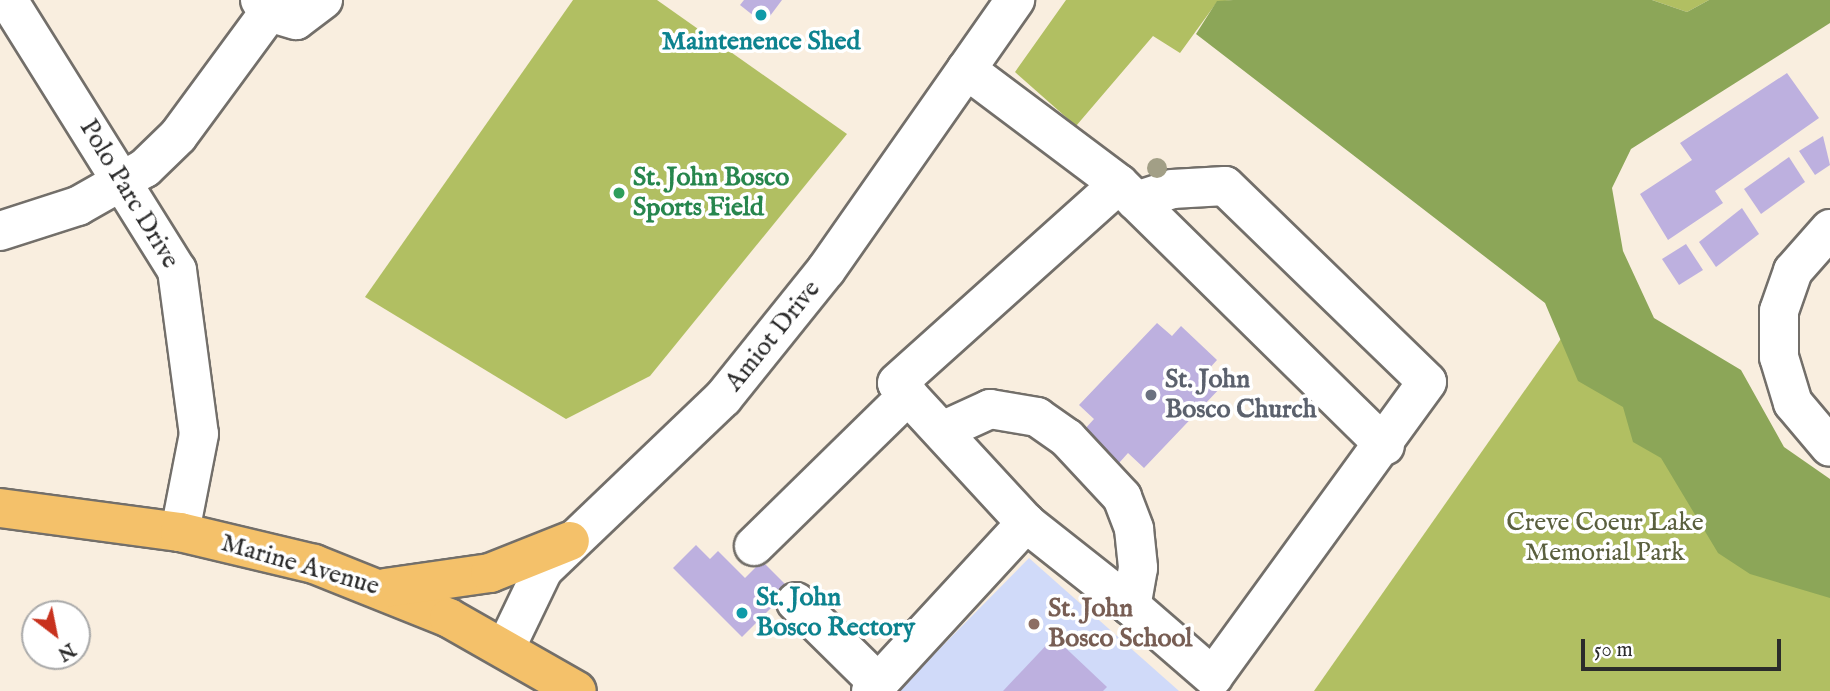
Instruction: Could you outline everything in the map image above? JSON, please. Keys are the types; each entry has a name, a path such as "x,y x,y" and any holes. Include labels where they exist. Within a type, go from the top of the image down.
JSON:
{"main road":[{"name":"Marine Avenue","path":"0,508 180,532 385,588 506,647 577,691"},
{"path":"385,588 479,576 570,541"}],"street":[{"name":"Polo Parc Drive","path":"8,0 125,183 179,282 199,435 180,532"},
{"path":"0,231 125,183 169,146 265,6 296,20 323,0"},
{"name":"Amiot Drive","path":"506,647 543,570 570,541 723,398 826,270 1014,0"},
{"path":"966,69 1128,192 1385,446"},
{"path":"1225,186 1427,382 1385,446 1213,677 1131,606 1026,523 908,395 897,383 1128,192 1225,186"},
{"path":"1830,229 1793,271 1779,311 1779,357 1793,403 1830,447"},
{"path":"754,546 908,395"},
{"path":"943,431 990,410 1037,417 1067,438 1122,497 1134,529 1138,568 1131,606"},
{"path":"796,603 874,687 1026,523"}],"shaded area":[{"name":"St. John Bosco School","path":"1029,558 1179,691 898,691"}],"green space":[{"name":"St. John Bosco Sports Field","path":"573,0 657,0 847,134 650,376 566,419 365,297"},
{"path":"1066,0 1233,0 1217,2 1180,53 1153,36 1076,126 1015,72"},
{"path":"1652,0 1709,0 1687,12"},
{"path":"1652,0 1687,12 1709,0 1830,0 1830,23 1631,149 1612,188 1623,251 1654,318 1741,370 1784,447 1830,479 1830,598 1750,574 1718,553 1661,458 1633,442 1623,407 1578,381 1545,303 1196,34 1217,1"},
{"name":"Creve Coeur Lake Memorial Park","path":"1572,323 1830,519 1830,691 1314,691"}],"building":[{"name":"Maintenence Shed","path":"744,0 782,0 764,24 740,5"},
{"path":"1787,73 1819,118 1715,191 1723,203 1668,240 1640,194 1692,160 1680,143"},
{"path":"1823,136 1830,165 1815,175 1799,151"},
{"path":"1789,157 1805,182 1761,214 1744,189"},
{"path":"1742,208 1759,234 1716,267 1699,242"},
{"path":"1686,244 1703,270 1679,285 1662,259"},
{"name":"St. John Bosco Church","path":"1157,323 1172,336 1181,326 1217,360 1207,371 1223,385 1144,468 1128,453 1119,463 1084,430 1094,419 1079,405"},
{"name":"St. John Bosco Rectory","path":"696,545 710,559 718,551 745,578 762,561 790,589 742,637 673,568"},
{"name":"St. John Bosco School","path":"1054,637 1107,687 1103,691 1003,691"}],"place":[{"name":"Maintenence Shed","path":"761,15"},
{"name":"St. John Bosco Sports Field","path":"619,193"},
{"name":"St. John Bosco Church","path":"1151,395"},
{"name":"St. John Bosco Rectory","path":"742,613"},
{"name":"St. John Bosco School","path":"1034,624"}]}
